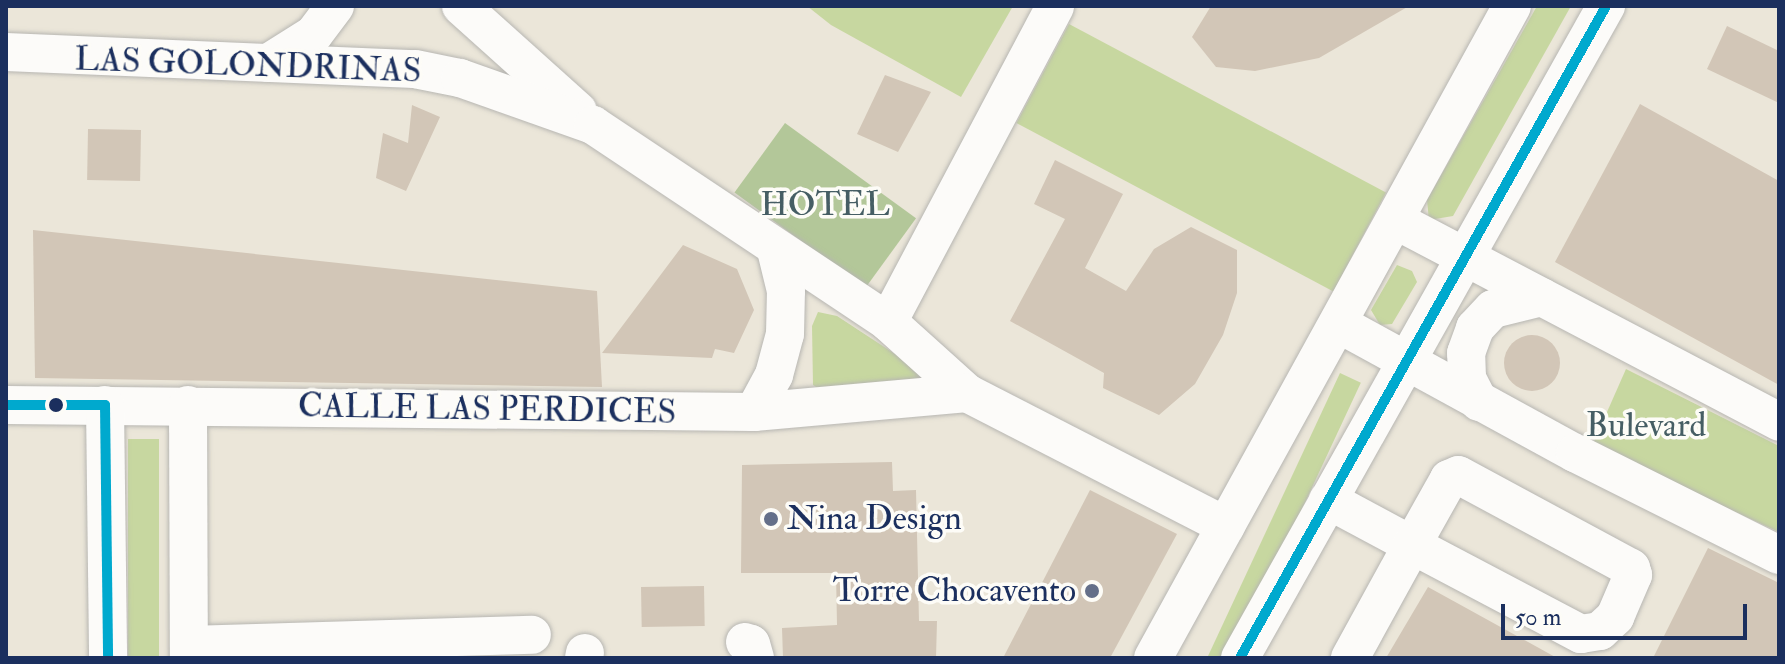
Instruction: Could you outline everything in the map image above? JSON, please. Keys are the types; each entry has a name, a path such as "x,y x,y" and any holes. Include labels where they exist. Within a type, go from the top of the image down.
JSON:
{"street":[{"path":"265,64 314,34 335,6"},
{"path":"461,6 593,125"},
{"path":"888,322 1055,6"},
{"path":"1153,658 1512,6"},
{"path":"1240,658 1606,6"},
{"name":"LAS GOLONDRINAS","path":"6,52 265,64 351,64 438,73 593,125 888,322 967,393 1226,526"},
{"path":"1395,220 1779,422"},
{"path":"754,412 774,375 785,334 786,291 776,250"},
{"path":"1479,402 1467,378 1466,353 1475,328 1493,309 1542,297"},
{"path":"1339,324 1479,402 1779,555"},
{"name":"CALLE LAS PERDICES","path":"6,405 754,412 967,393"},
{"path":"105,405 108,658"},
{"path":"188,405 189,652 532,635"},
{"path":"1328,500 1412,545 1581,634 1600,631 1615,617 1633,575 1631,568 1458,475 1449,479 1412,545 1350,658"}],"green space":[{"path":"807,6 1013,6 961,97 831,25"},
{"path":"1537,6 1571,6 1453,216 1429,220 1427,200"},
{"path":"1069,24 1386,193 1333,291 1016,123"},
{"name":"HOTEL","path":"785,123 916,218 866,288 734,193"},
{"path":"1397,265 1412,271 1417,282 1392,324 1380,325 1371,310"},
{"path":"818,312 837,316 924,373 929,386 824,392 813,385 812,326"},
{"name":"Bulevard","path":"1626,369 1779,446 1779,532 1592,446"},
{"path":"1340,373 1361,383 1232,658 1207,658"},
{"path":"128,439 159,439 159,658 128,658"}],"building":[{"path":"1211,6 1409,6 1319,58 1255,71 1216,67 1192,37"},
{"path":"1727,26 1779,51 1779,103 1707,69"},
{"path":"885,75 931,92 898,152 857,134"},
{"path":"1640,104 1779,181 1779,385 1555,262"},
{"path":"412,105 440,117 406,191 376,178 383,133 408,143"},
{"path":"88,129 141,130 140,181 87,180"},
{"path":"1055,160 1123,194 1085,268 1126,291 1154,249 1191,227 1237,250 1237,293 1223,335 1195,384 1159,415 1103,388 1104,373 1010,321 1065,219 1034,204"},
{"path":"33,230 597,291 602,387 35,378"},
{"path":"683,245 737,269 754,310 734,353 715,349 712,358 602,353"},
{"path":"1532,335 1552,343 1560,363 1552,383 1532,391 1512,383 1504,363 1512,343"},
{"path":"892,462 893,491 916,490 919,621 937,621 936,658 783,658 782,628 837,625 836,573 741,573 742,465"},
{"name":"Torre Chocavento","path":"1090,490 1177,534 1110,658 1003,658"},
{"path":"1708,548 1779,583 1779,658 1653,658"},
{"path":"704,586 705,626 642,627 641,587"},
{"path":"1428,587 1557,658 1386,658"}],"transit line":[{"path":"1240,658 1606,6"},
{"path":"6,405 105,405 108,658"}],"place":[{"name":"Nina Design","path":"771,519"},
{"name":"Torre Chocavento","path":"1092,591"}]}
